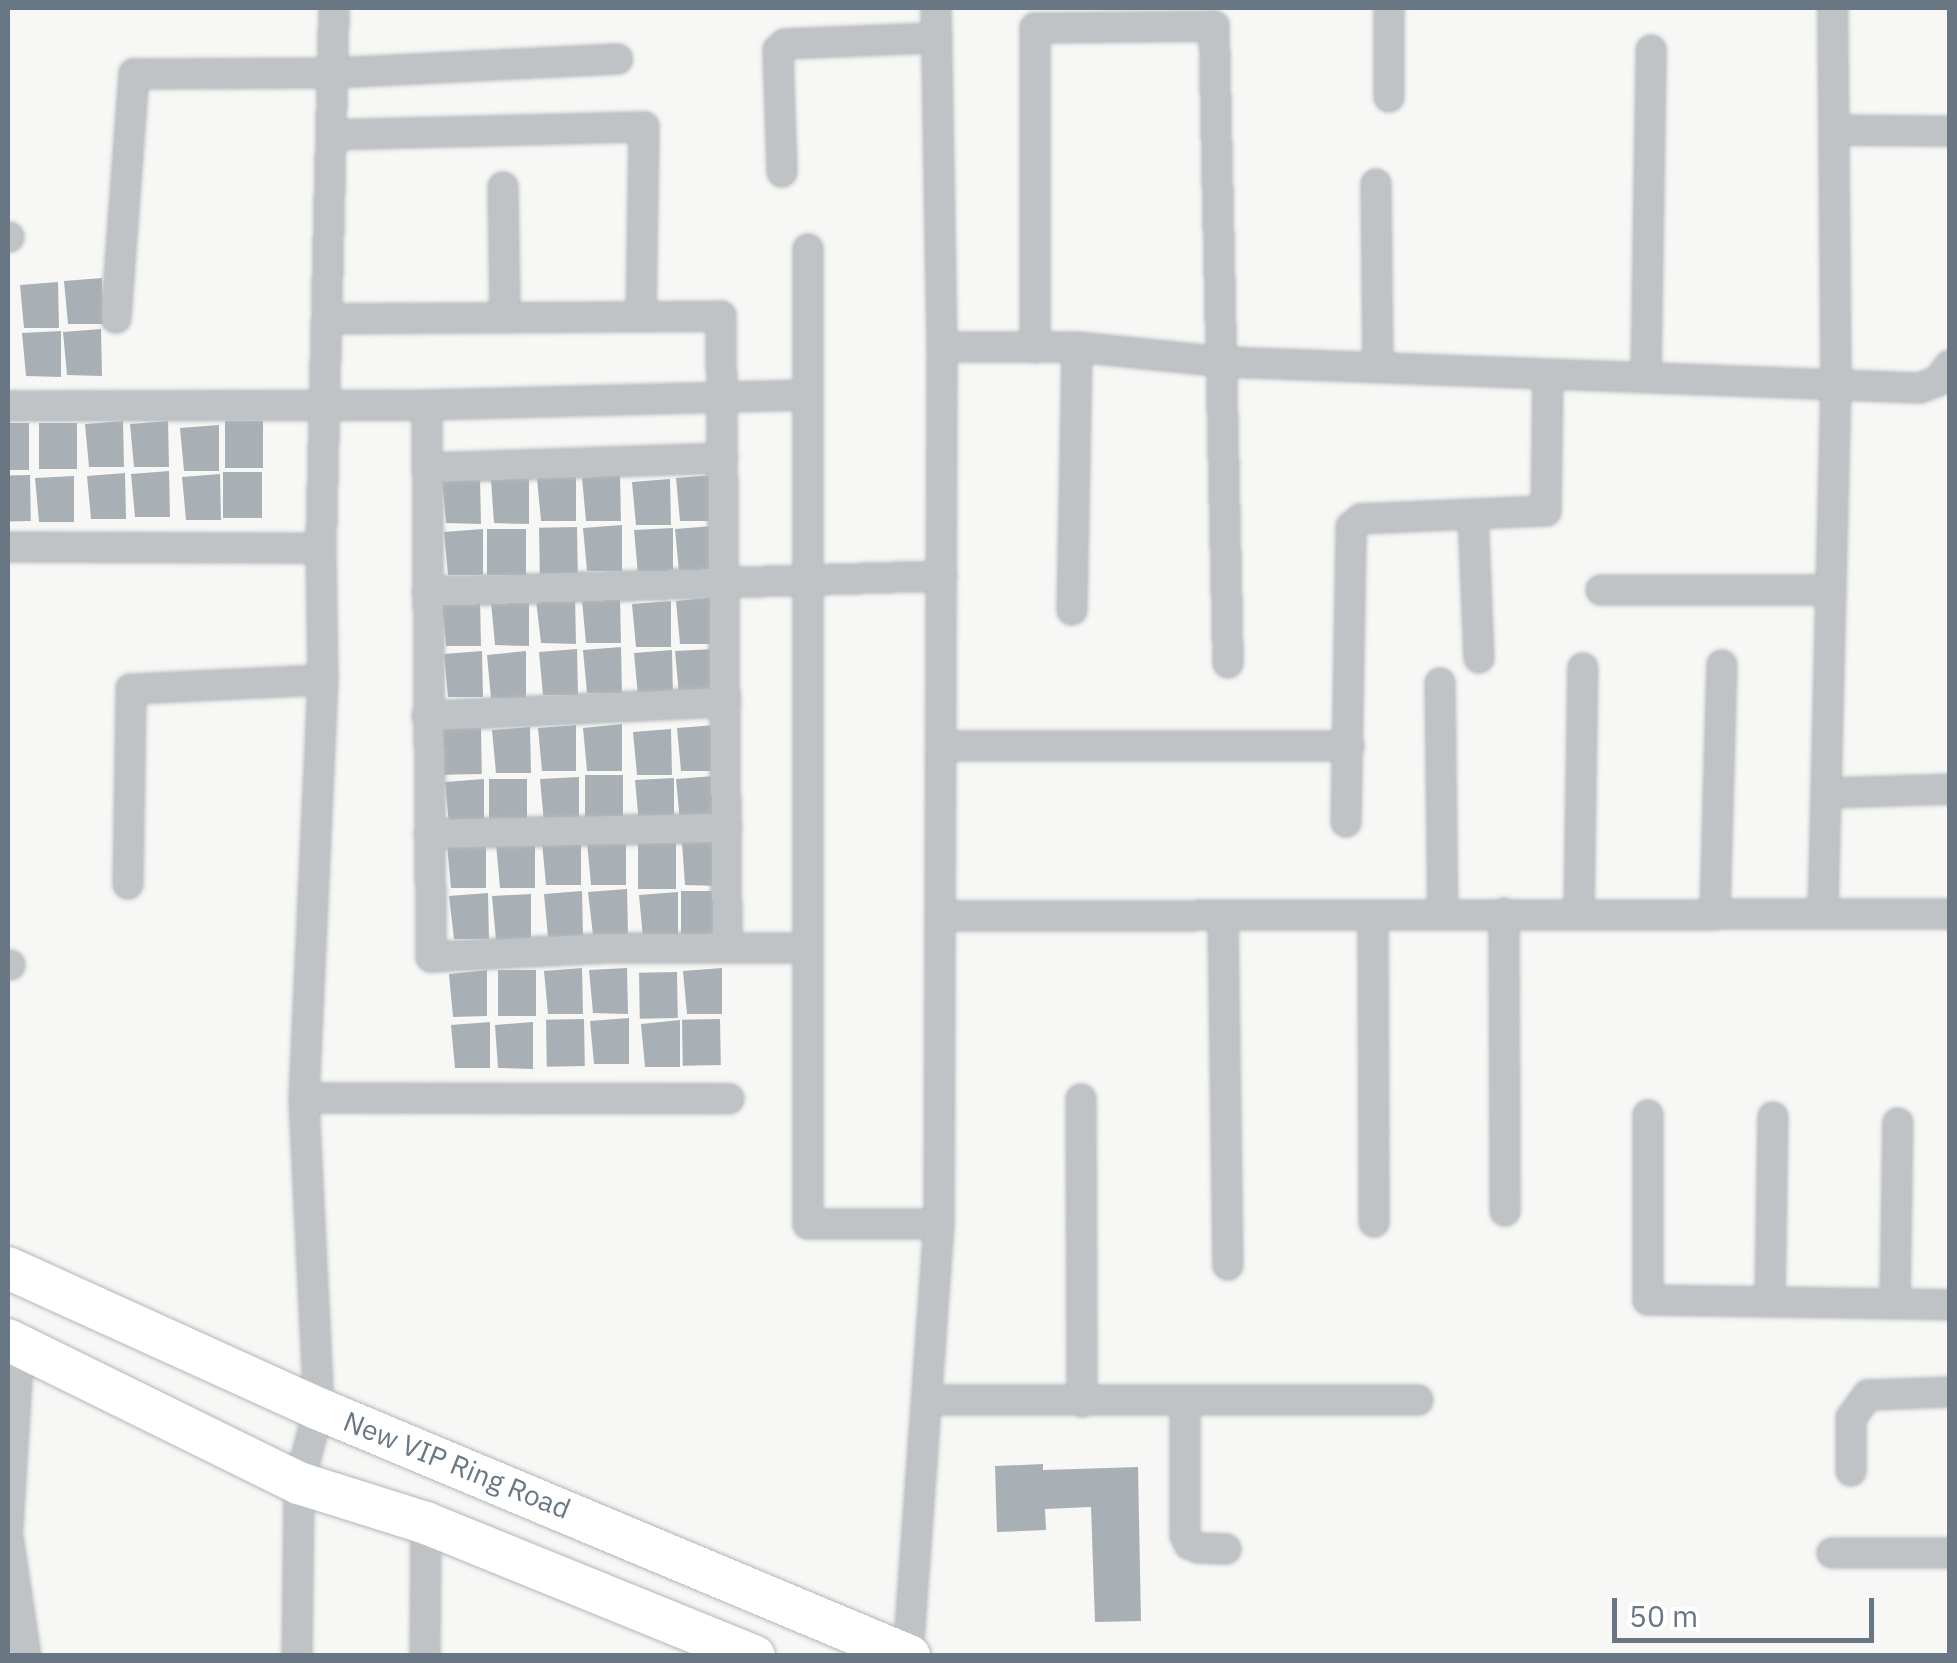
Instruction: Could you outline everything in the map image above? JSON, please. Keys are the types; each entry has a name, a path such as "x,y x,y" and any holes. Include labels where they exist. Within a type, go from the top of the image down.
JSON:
{"main road":[{"name":"New VIP Ring Road","path":"8,1268 319,1408 909,1655"},
{"path":"13,1343 298,1483 426,1523 754,1656"}],"street":[{"path":"297,1656 298,1483 319,1408 304,1098 324,680 321,548 334,8"},
{"path":"909,1655 939,1224 942,346 936,8"},
{"path":"1389,8 1389,97"},
{"path":"1823,914 1836,383 1833,8"},
{"path":"1036,348 1035,28 1214,26 1225,362 1228,663"},
{"path":"782,172 778,50 785,44 937,38"},
{"path":"1646,377 1651,50"},
{"path":"116,318 134,74 333,73 618,59"},
{"path":"332,135 644,127 641,317"},
{"path":"1834,130 1950,131"},
{"path":"1376,184 1378,367"},
{"path":"503,188 505,318"},
{"path":"808,248 808,1224 939,1224"},
{"path":"327,319 721,316 727,948"},
{"path":"942,346 1077,348 1225,362 1920,388 1938,380 1950,365"},
{"path":"1072,610 1077,348"},
{"path":"1346,822 1351,527 1361,519 1546,510 1548,374"},
{"path":"8,406 427,406 808,395"},
{"path":"427,406 432,958 608,948 808,948"},
{"path":"428,468 723,458"},
{"path":"1473,514 1479,658"},
{"path":"8,546 321,548"},
{"path":"428,592 942,576"},
{"path":"1601,590 1831,590"},
{"path":"1715,911 1722,666"},
{"path":"1579,912 1582,668"},
{"path":"128,884 131,689 324,680"},
{"path":"1440,683 1443,913"},
{"path":"428,716 726,702"},
{"path":"942,746 1349,746"},
{"path":"1826,793 1950,789"},
{"path":"429,834 727,828"},
{"path":"942,916 1715,911 1950,914"},
{"path":"1223,914 1228,1265"},
{"path":"1504,914 1504,1211"},
{"path":"1373,916 1374,1222"},
{"path":"304,1098 729,1100"},
{"path":"1081,1099 1082,1402"},
{"path":"1648,1115 1648,1300 1950,1305"},
{"path":"1770,1301 1772,1116"},
{"path":"1895,1304 1898,1123"},
{"path":"8,1526 13,1343"},
{"path":"1851,1471 1851,1418 1857,1404 1881,1393 1950,1392"},
{"path":"926,1400 1418,1400"},
{"path":"1185,1401 1185,1535 1189,1544 1199,1548 1226,1549"},
{"path":"425,1656 426,1523"},
{"path":"8,1536 26,1656"},
{"path":"1832,1554 1950,1553"}],"building":[{"path":"102,278 103,324 68,324 64,281"},
{"path":"58,282 59,328 24,328 20,285"},
{"path":"101,329 102,376 67,375 63,332"},
{"path":"61,331 61,377 26,376 22,333"},
{"path":"123,421 124,467 89,467 85,424"},
{"path":"168,421 169,467 134,467 130,424"},
{"path":"225,421 263,421 263,468 225,468"},
{"path":"8,423 29,423 29,470 8,470"},
{"path":"39,423 77,423 77,469 39,469"},
{"path":"219,425 219,471 184,471 180,428"},
{"path":"169,471 170,517 135,517 131,474"},
{"path":"223,472 262,472 262,518 223,518"},
{"path":"125,473 126,519 91,519 87,476"},
{"path":"220,474 221,520 186,520 182,477"},
{"path":"8,475 30,475 31,521 9,521"},
{"path":"576,475 576,521 541,521 537,478"},
{"path":"620,475 621,521 586,521 582,478"},
{"path":"715,475 715,521 680,521 676,478"},
{"path":"74,476 74,522 39,522 35,478"},
{"path":"529,477 529,524 494,523 491,480"},
{"path":"480,478 481,524 446,523 442,480"},
{"path":"670,479 671,525 636,525 632,482"},
{"path":"622,525 622,571 587,571 583,528"},
{"path":"713,526 714,573 679,572 675,529"},
{"path":"577,527 578,573 540,574 539,528"},
{"path":"673,528 673,574 638,574 634,530"},
{"path":"483,529 483,575 448,575 444,532"},
{"path":"487,529 526,529 526,575 487,575"},
{"path":"575,597 576,644 541,643 536,600"},
{"path":"620,597 621,643 586,643 582,600"},
{"path":"715,597 715,644 680,644 676,601"},
{"path":"480,600 481,646 446,646 442,603"},
{"path":"529,600 529,646 495,645 491,602"},
{"path":"671,601 671,647 636,647 632,604"},
{"path":"621,647 622,693 587,693 583,650"},
{"path":"577,649 578,695 543,695 539,652"},
{"path":"714,649 714,695 679,695 675,651"},
{"path":"672,650 673,696 638,696 634,653"},
{"path":"482,651 483,697 448,697 444,654"},
{"path":"526,651 526,698 491,698 487,655"},
{"path":"622,724 622,771 587,771 583,728"},
{"path":"576,725 576,771 542,771 538,728"},
{"path":"716,725 716,771 681,771 677,728"},
{"path":"530,727 531,773 496,773 492,730"},
{"path":"481,728 482,774 444,775 443,729"},
{"path":"671,729 672,775 637,775 633,732"},
{"path":"585,775 623,775 623,821 585,821"},
{"path":"714,776 715,823 680,822 676,779"},
{"path":"579,777 579,823 544,823 540,779"},
{"path":"674,778 674,824 639,824 635,780"},
{"path":"484,779 484,825 449,825 445,782"},
{"path":"489,779 527,779 527,825 489,825"},
{"path":"581,839 581,885 546,885 542,842"},
{"path":"626,839 626,885 591,885 587,842"},
{"path":"720,840 720,886 685,885 682,842"},
{"path":"535,841 535,888 500,888 496,844"},
{"path":"486,842 486,888 451,888 447,845"},
{"path":"638,843 676,843 676,889 638,889"},
{"path":"627,889 628,936 593,935 588,892"},
{"path":"582,891 583,937 548,937 544,894"},
{"path":"681,891 719,891 719,937 681,937"},
{"path":"678,892 678,938 643,938 639,895"},
{"path":"488,893 489,939 454,939 449,896"},
{"path":"531,894 531,940 496,940 492,896"},
{"path":"582,968 583,1014 548,1014 544,971"},
{"path":"627,968 628,1014 593,1013 589,970"},
{"path":"722,968 722,1014 687,1014 683,971"},
{"path":"487,970 487,1016 453,1017 449,974"},
{"path":"498,970 536,970 536,1016 498,1016"},
{"path":"677,972 678,1018 640,1019 639,973"},
{"path":"629,1018 629,1064 594,1064 590,1021"},
{"path":"584,1019 585,1066 547,1067 546,1020"},
{"path":"720,1019 721,1065 683,1066 682,1020"},
{"path":"680,1020 680,1067 645,1067 641,1024"},
{"path":"490,1022 490,1068 455,1068 451,1025"},
{"path":"533,1022 533,1069 498,1068 495,1025"},
{"path":"1043,1464 1043,1470 1138,1467 1141,1621 1095,1622 1091,1507 1045,1509 1046,1530 997,1532 995,1466"}]}
